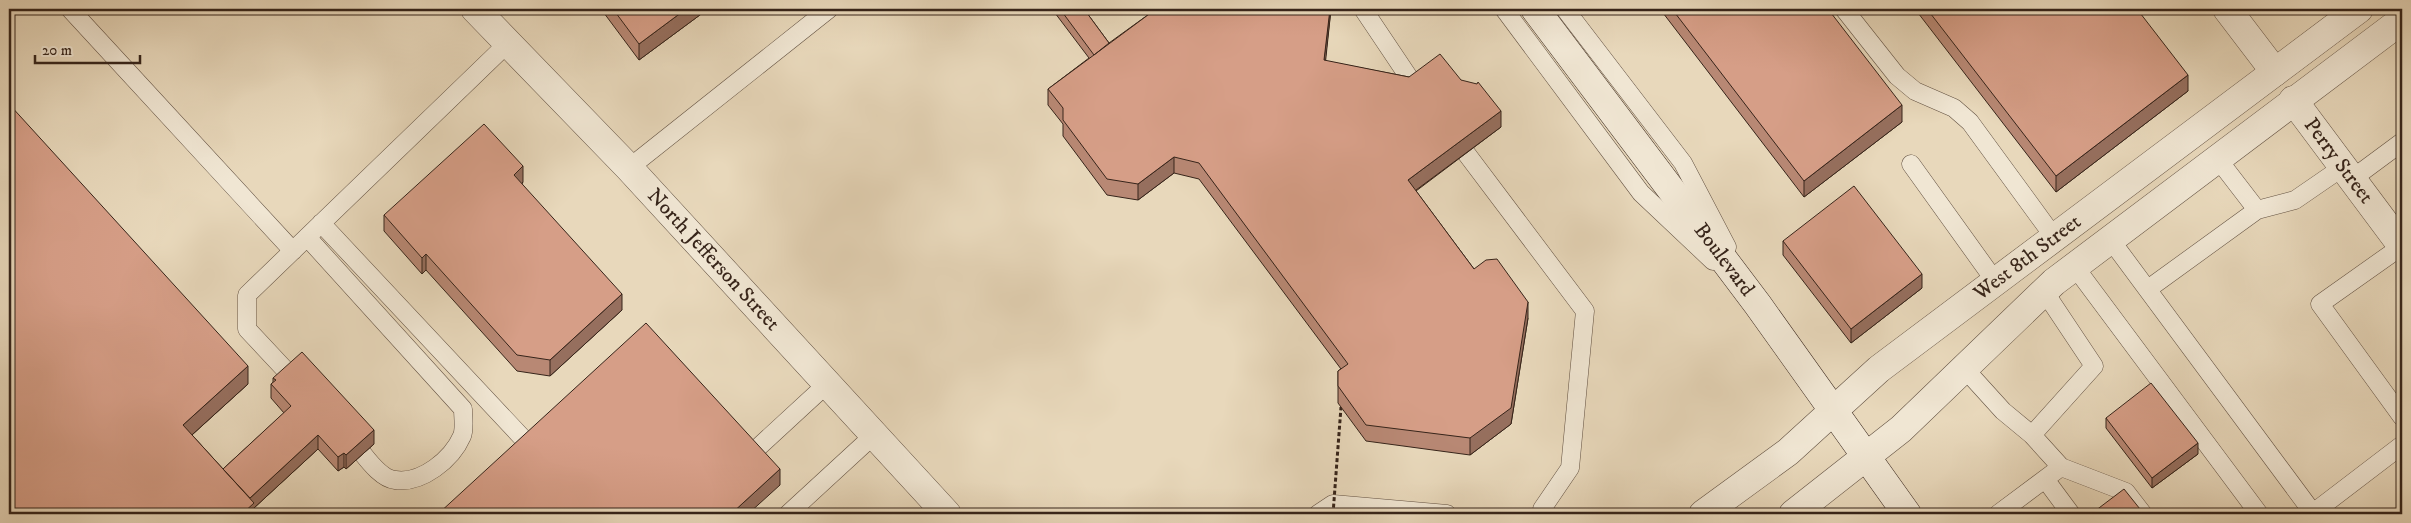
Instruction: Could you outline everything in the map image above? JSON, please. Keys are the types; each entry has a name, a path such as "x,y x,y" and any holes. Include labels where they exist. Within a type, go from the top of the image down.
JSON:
{"street":[{"name":"North Jefferson Street","path":"475,9 629,168 947,514"},
{"name":"Boulevard","path":"1535,9 1758,305 1907,514"},
{"path":"2227,9 2275,72"},
{"name":"West 8th Street","path":"1703,514 1788,452 1879,369 2359,9"},
{"name":"West 8th Street","path":"1793,514 1866,458 1914,417 2044,291 2216,158 2294,100 2400,26"},
{"name":"Perry Street","path":"2294,100 2402,246"}],"lane":[{"path":"70,9 293,251"},
{"path":"629,168 829,9"},
{"path":"1363,9 1416,88"},
{"path":"1504,9 1641,193 1758,305"},
{"path":"1566,9 1683,163 1758,305"},
{"path":"1844,9 1897,76 1915,91 1954,108 1970,122 2054,237"},
{"path":"290,376 247,329 247,294 507,44"},
{"path":"2148,289 2257,210 2295,200 2348,173 2402,142"},
{"path":"1466,153 1555,268 1585,311 1570,468 1538,513"},
{"path":"2216,158 2257,210"},
{"path":"1911,164 1995,281"},
{"path":"321,223 530,446"},
{"path":"307,237 463,409 463,435 446,460 417,478 394,481 376,468 363,454"},
{"path":"2110,239 2313,513 2402,446"},
{"path":"2402,246 2320,304 2402,417"},
{"path":"2075,267 2259,514"},
{"path":"2032,435 2094,366 2044,291"},
{"path":"1964,368 2003,411 2032,435 2061,467 2126,492 2142,514"},
{"path":"751,454 828,383"},
{"path":"788,514 875,434"},
{"path":"2007,512 2061,467"},
{"path":"2045,480 2070,514"},
{"path":"1318,514 1333,504 1447,514"}],"path":[{"path":"1333,514 1341,407"}],"building":[{"path":"613,9 686,9 639,44"},
{"path":"1060,9 1084,9 1109,43 1094,55"},
{"path":"1156,9 1330,9 1324,60 1409,77 1440,54 1461,80 1477,84 1478,82 1501,111 1408,180 1474,269 1486,260 1497,259 1528,302 1511,408 1470,438 1366,425 1338,386 1338,371 1348,364 1199,163 1174,157 1138,184 1107,179 1063,120 1063,108 1048,89"},
{"path":"1672,9 1828,9 1902,105 1804,181"},
{"path":"1927,9 2137,9 2188,75 2056,176"},
{"path":"9,104 248,366 183,425 254,503 242,514 9,514"},
{"path":"484,124 523,166 514,175 622,294 550,360 517,355 426,254 422,258 384,215"},
{"path":"1854,186 1922,274 1851,329 1783,241"},
{"path":"646,323 780,469 731,514 438,514"},
{"path":"302,352 374,430 346,455 344,453 338,457 318,435 250,498 223,469 291,406 271,384 276,380 273,378"},
{"path":"2151,383 2198,443 2152,478 2106,418"},
{"path":"2124,489 2144,514 2091,514"}]}
